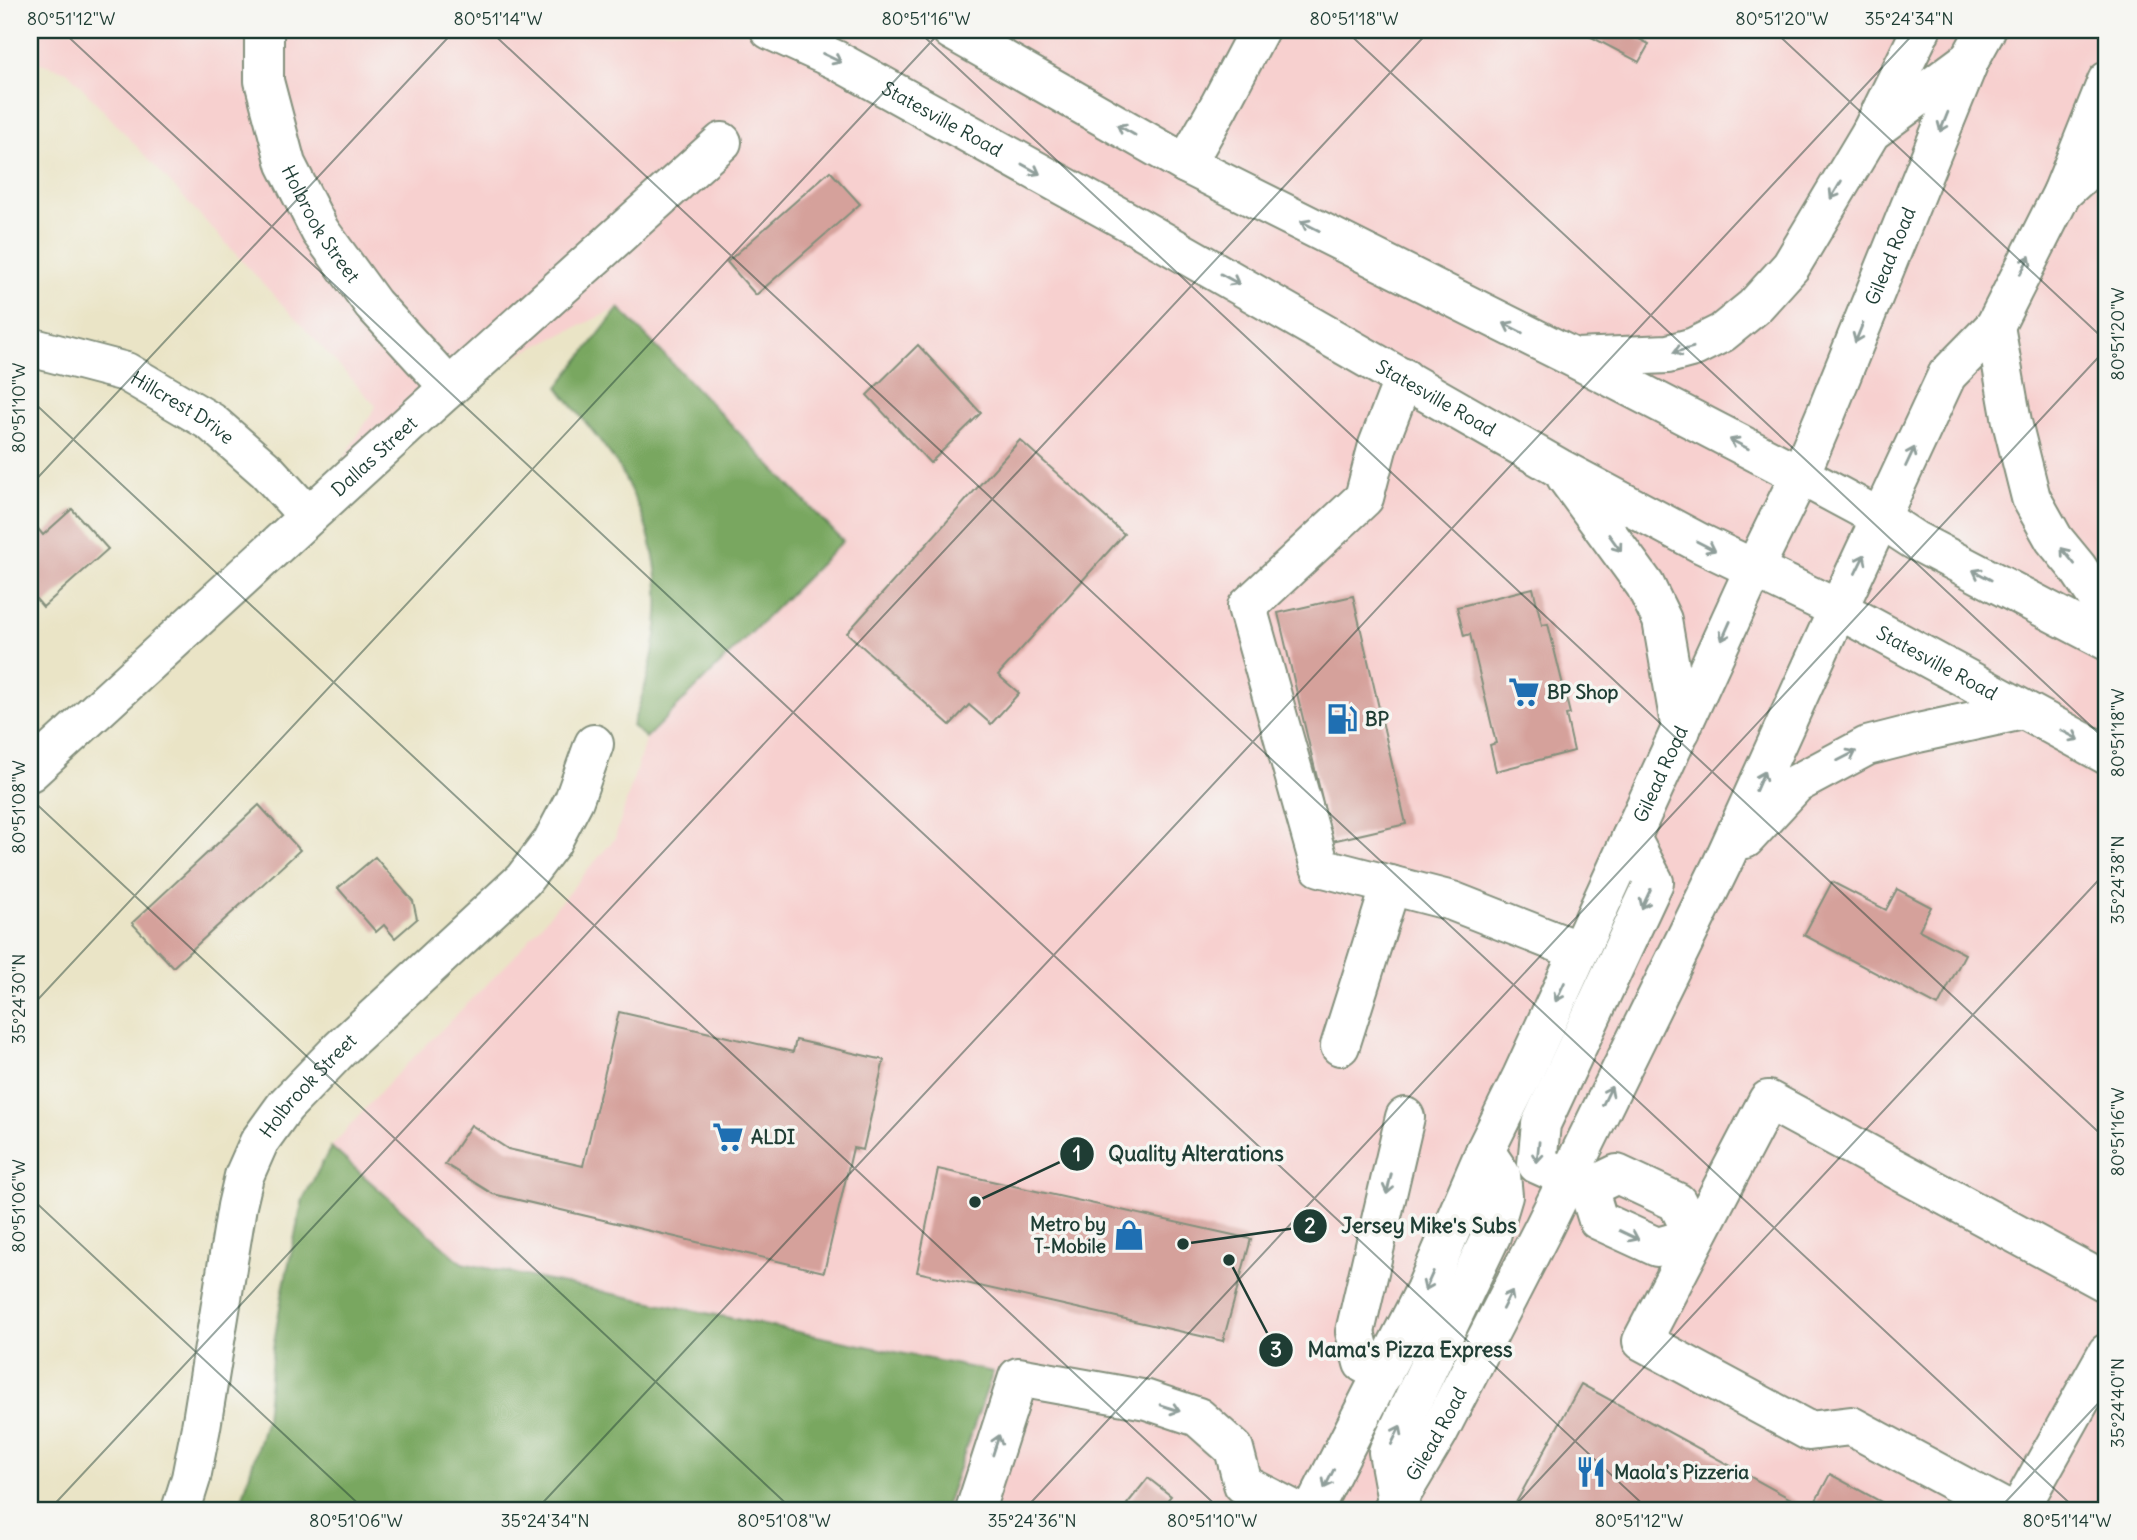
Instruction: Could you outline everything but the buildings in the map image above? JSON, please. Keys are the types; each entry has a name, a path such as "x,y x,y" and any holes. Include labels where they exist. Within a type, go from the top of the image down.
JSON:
{"main road":[{"name":"Holbrook Street","path":"264,30 264,81 286,164 320,231 373,304 449,387"},
{"name":"Statesville Road","path":"770,30 836,60 1404,378 1559,468 1754,569 1838,609 2107,755"},
{"path":"951,30 1186,164 1574,358 1800,475 1882,519 1914,540 2107,641"},
{"path":"1186,164 1259,30"},
{"path":"1574,358 1668,354 1694,348 1722,333 1754,307 1791,266 1871,132 1921,30"},
{"path":"1871,132 1978,44"},
{"name":"Gilead Road","path":"1313,1510 1373,1368 1425,1290 1485,1151 1800,475 1978,44"},
{"name":"Gilead Road","path":"1394,1506 1578,1183 1947,375 1995,326 2062,193 2107,81"},
{"name":"Dallas Street","path":"30,772 449,387 722,142"},
{"path":"2062,193 2107,152"},
{"path":"1995,326 2012,422 2031,498 2054,539 2077,567 2107,612"},
{"name":"Hillcrest Drive","path":"30,347 127,372 211,422 267,471 308,516"},
{"path":"1404,378 1378,445 1364,498 1247,607 1320,867 1452,901 1579,951"},
{"path":"1559,468 1645,585 1662,620 1681,730"},
{"path":"1722,864 1796,784 1837,761 1867,746 2023,710"},
{"name":"Holbrook Street","path":"181,1510 191,1478 201,1427 237,1206 244,1175 259,1142 285,1106 340,1049 523,880 552,842 574,800 594,744"},
{"path":"1631,838 1654,882 1541,1124 1537,1164 1578,1183 1598,1220 1657,1247 1694,1237"},
{"path":"1340,1045 1391,886"},
{"path":"2007,1510 1851,1426 1809,1431 1642,1341 1694,1237 1768,1100 2107,1283"},
{"path":"1373,1368 1355,1332 1405,1117"},
{"path":"1394,1506 1388,1452 1491,1236 1503,1196 1501,1175 1485,1151"},
{"path":"1578,1183 1617,1174 1677,1202 1694,1237"},
{"path":"2018,1510 2107,1353"},
{"path":"975,1510 1018,1377 1147,1400 1198,1417 1234,1449 1243,1484 1294,1510"}],"shaded area":[{"path":"30,30 2107,30 2107,1510 944,1510 993,1372 462,1263 331,1147 389,1082 512,959 615,838 646,738 843,541 618,308 449,387 308,516 376,406 67,71 30,60"}],"green space":[{"path":"619,308 843,541 646,738 632,726 650,668 655,640 658,584 654,555 646,527 622,472 558,387"},
{"path":"331,1147 462,1263 993,1372 944,1510 239,1510 266,1418 273,1348 303,1199"}],"place":[{"name":"BP Shop","path":"1524,692"},
{"name":"BP","path":"1342,719"},
{"name":"ALDI","path":"728,1137"},
{"name":"Quality Alterations","path":"975,1202"},
{"name":"Metro by T-Mobile","path":"1129,1235"},
{"name":"Jersey Mike's Subs","path":"1183,1244"},
{"name":"Mama's Pizza Express","path":"1229,1260"},
{"name":"Maola's Pizzeria","path":"1591,1472"}]}
